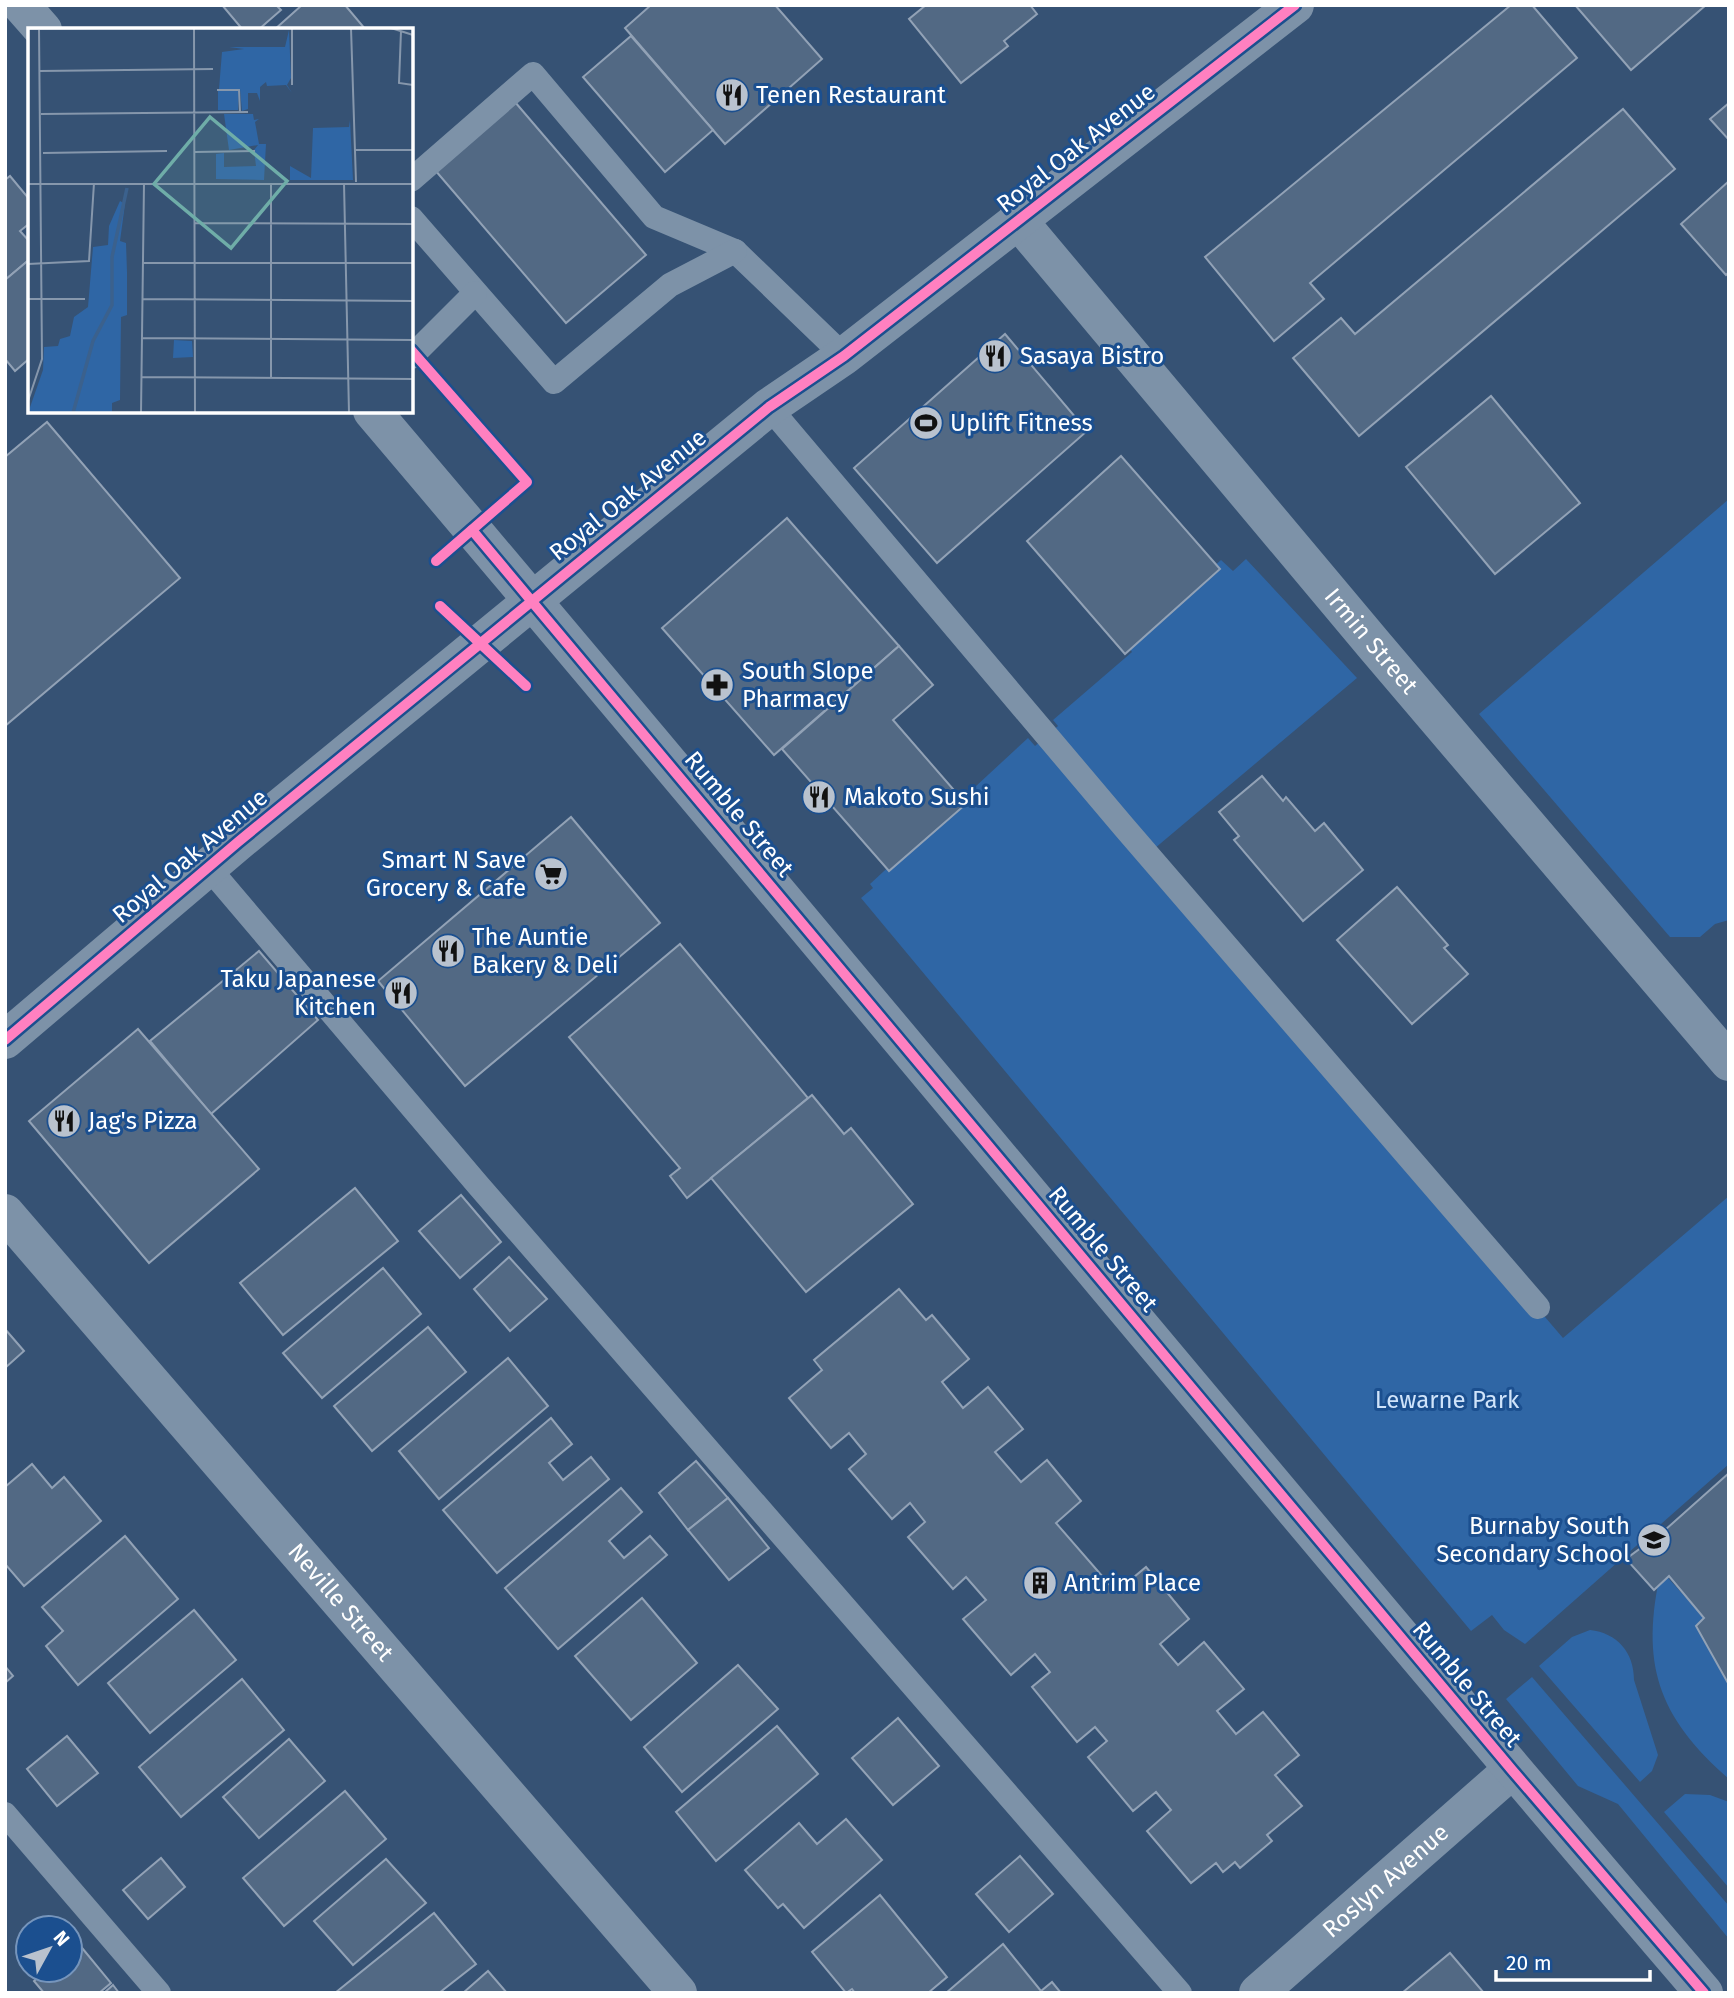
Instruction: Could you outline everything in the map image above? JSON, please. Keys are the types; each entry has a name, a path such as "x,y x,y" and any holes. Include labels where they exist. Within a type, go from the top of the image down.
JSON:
{"street":[{"path":"21,5 41,28"},
{"name":"Royal Oak Avenue","path":"5,1040 208,867 769,407 844,356 1295,5"},
{"name":"Irmin Street","path":"1017,219 1366,636 1729,1062"},
{"name":"Rumble Street","path":"374,413 1512,1770 1704,1993"},
{"name":"Neville Street","path":"5,1213 678,1993"},
{"name":"Roslyn Avenue","path":"1258,1993 1512,1770"}],"lane":[{"path":"413,178 533,74 654,216 735,251 844,356"},
{"path":"413,220 554,382 670,285 735,251"},
{"path":"413,355 475,293"},
{"path":"769,407 1124,827 1538,1307"},
{"path":"208,867 478,1185 1180,1993"},
{"path":"5,1814 159,1993"}],"green space":[{"path":"1729,499 1729,920 1715,924 1700,937 1670,937 1479,714"},
{"name":"Lewarne Park","path":"1246,559 1357,678 1148,854 1563,1338 1729,1196 1729,1464 1525,1644 1504,1630 1492,1615 1471,1631 861,898 873,888 870,884 1028,738 1035,746 1058,726 1053,720 1132,652 1127,644 1221,560 1233,571"},
{"path":"1661,1570 1704,1618 1696,1626 1729,1685 1729,1779 1685,1733 1670,1710 1660,1686 1654,1660 1653,1633"},
{"path":"1590,1630 1616,1640 1631,1661 1634,1680 1658,1755 1652,1771 1640,1782 1539,1666 1572,1637"},
{"path":"1532,1677 1729,1906 1729,1939 1618,1804 1578,1786 1506,1699"},
{"path":"1685,1794 1710,1795 1729,1802 1729,1888 1664,1812"}],"building":[{"path":"222,5 276,5 281,10 260,28 241,28"},
{"path":"302,5 345,5 364,28 276,28"},
{"name":"Tenen Restaurant","path":"651,5 775,5 822,59 725,144 625,28"},
{"path":"926,5 1030,5 1037,14 1004,41 1008,46 961,83 909,19"},
{"path":"1511,5 1532,5 1577,58 1310,283 1324,299 1274,341 1205,257"},
{"path":"1575,5 1706,5 1631,70"},
{"path":"631,36 713,130 665,172 583,77"},
{"path":"515,102 646,255 566,323 435,170"},
{"path":"1729,103 1729,140 1710,119"},
{"path":"1623,109 1675,169 1359,436 1293,358 1341,318 1355,334"},
{"path":"10,176 28,198 28,225 20,231 28,240 28,261 5,280 5,180"},
{"path":"1729,181 1729,272 1726,275 1681,224"},
{"path":"28,261 28,360 15,371 5,359 5,280"},
{"path":"1005,334 1087,431 937,563 854,468"},
{"path":"1491,396 1580,503 1495,574 1406,467"},
{"path":"47,422 180,578 5,726 5,457"},
{"path":"1121,456 1220,569 1125,654 1027,541"},
{"path":"787,518 899,646 774,755 662,628"},
{"path":"899,646 933,685 893,720 966,804 889,871 782,749"},
{"path":"1262,776 1283,801 1286,797 1315,831 1324,823 1363,870 1303,921 1234,840 1239,836 1219,812"},
{"path":"571,817 660,923 465,1086 378,981"},
{"path":"1397,887 1448,945 1444,948 1468,974 1412,1024 1337,940"},
{"path":"680,944 808,1098 687,1198 670,1176 680,1168 569,1037"},
{"path":"259,951 318,1020 211,1114 150,1041"},
{"path":"138,1029 259,1169 149,1263 29,1121"},
{"path":"812,1095 844,1134 851,1128 913,1204 806,1292 711,1178"},
{"path":"355,1188 398,1241 283,1335 240,1283"},
{"path":"461,1195 501,1242 460,1278 419,1231"},
{"path":"509,1257 547,1299 510,1331 474,1289"},
{"path":"383,1268 421,1314 322,1398 283,1353"},
{"name":"Antrim Place","path":"899,1289 926,1320 932,1315 969,1359 942,1382 963,1408 988,1387 1023,1429 995,1452 1021,1482 1047,1460 1081,1501 1056,1523 1116,1592 1146,1567 1189,1619 1160,1644 1178,1665 1204,1642 1244,1689 1217,1711 1236,1734 1263,1712 1299,1755 1275,1775 1302,1806 1267,1835 1272,1841 1240,1868 1235,1862 1223,1872 1216,1863 1191,1883 1147,1831 1171,1810 1156,1792 1133,1811 1088,1757 1107,1741 1095,1727 1077,1742 1032,1687 1050,1672 1035,1654 1011,1675 963,1619 986,1600 966,1577 953,1589 908,1537 925,1522 910,1503 892,1519 849,1469 866,1454 849,1433 831,1448 789,1398 822,1370 814,1360"},
{"path":"428,1327 466,1372 372,1451 334,1406"},
{"path":"5,1329 24,1351 5,1368"},
{"path":"508,1358 548,1406 439,1499 399,1451"},
{"path":"551,1418 572,1444 549,1463 563,1480 591,1457 609,1479 497,1573 443,1510"},
{"path":"696,1461 728,1498 688,1530 659,1493"},
{"path":"32,1464 52,1488 64,1477 101,1521 24,1586 5,1564 5,1487"},
{"path":"1729,1473 1729,1685 1696,1626 1704,1618 1669,1576 1654,1590 1626,1559 1665,1530"},
{"path":"621,1488 642,1512 609,1541 624,1558 650,1536 667,1555 558,1649 505,1588"},
{"path":"728,1498 769,1548 729,1580 688,1530"},
{"path":"125,1536 178,1599 78,1685 46,1646 63,1631 42,1607"},
{"path":"642,1598 697,1663 631,1720 575,1656"},
{"path":"194,1610 236,1660 150,1733 108,1683"},
{"path":"738,1665 778,1709 682,1792 644,1747"},
{"path":"5,1666 13,1676 5,1683"},
{"path":"242,1679 284,1730 181,1817 139,1767"},
{"path":"898,1718 939,1766 893,1805 852,1758"},
{"path":"777,1726 818,1774 716,1861 676,1812"},
{"path":"67,1736 98,1773 57,1806 27,1769"},
{"path":"289,1739 325,1781 259,1838 223,1797"},
{"path":"345,1791 386,1839 284,1926 243,1878"},
{"path":"846,1819 882,1860 804,1928 783,1904 778,1908 745,1870 799,1823 817,1844"},
{"path":"1020,1856 1053,1894 1009,1932 976,1894"},
{"path":"161,1858 185,1887 148,1919 123,1890"},
{"path":"386,1859 426,1903 353,1965 314,1921"},
{"path":"880,1895 947,1977 928,1993 855,1993 852,1989 846,1993 812,1952"},
{"path":"434,1913 476,1964 439,1993 335,1993"},
{"path":"1003,1944 1041,1991 1052,1982 1061,1993 946,1993"},
{"path":"84,1950 111,1983 99,1993 44,1993 36,1984 84,1984"},
{"path":"1450,1953 1484,1993 1402,1993"},
{"path":"488,1971 507,1993 463,1993"},
{"path":"113,1985 119,1993 104,1993"}],"cycle path":[{"path":"5,1040 238,842 769,407 844,356 1295,5"},
{"path":"413,352 527,482 436,561"},
{"path":"472,530 1512,1770 1704,1993"},
{"path":"440,606 526,686"}],"place":[{"name":"Tenen Restaurant","path":"732,95"},
{"name":"Sasaya Bistro","path":"995,356"},
{"name":"Uplift Fitness","path":"926,423"},
{"name":"South Slope Pharmacy","path":"717,685"},
{"name":"Makoto Sushi","path":"819,797"},
{"name":"Smart N Save Grocery & Cafe","path":"551,874"},
{"name":"The Auntie Bakery & Deli","path":"448,951"},
{"name":"Taku Japanese Kitchen","path":"401,993"},
{"name":"Jag's Pizza","path":"64,1121"},
{"name":"Burnaby South Secondary School","path":"1654,1540"},
{"name":"Antrim Place","path":"1040,1583"}]}
